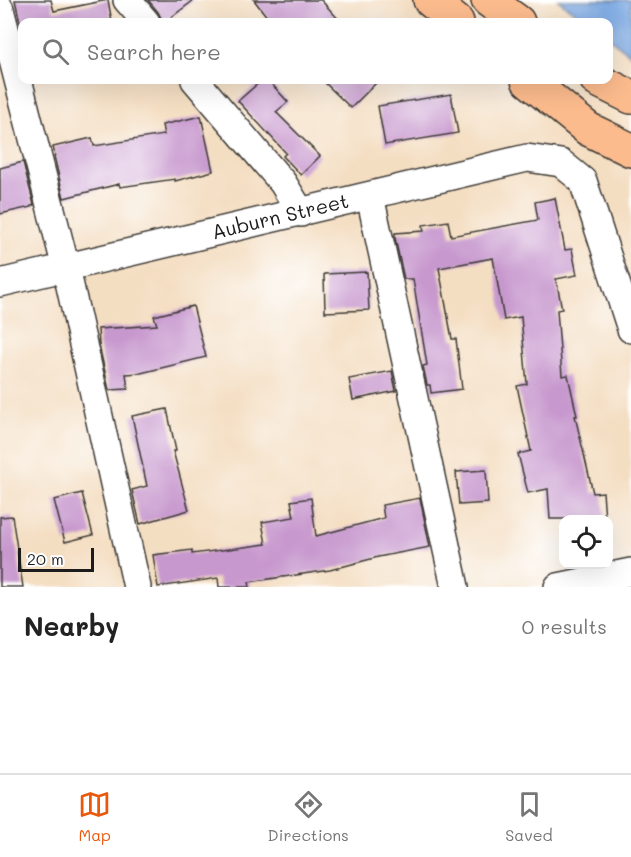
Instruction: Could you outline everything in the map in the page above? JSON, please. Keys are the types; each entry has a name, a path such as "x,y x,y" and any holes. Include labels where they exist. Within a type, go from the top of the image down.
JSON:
{"main road":[{"path":"430,0 452,18"},
{"path":"488,0 513,18"},
{"path":"533,84 588,129 631,150"},
{"path":"605,84 631,97"}],"street":[{"path":"127,0 143,18"},
{"path":"0,9 18,80"},
{"path":"19,84 66,268 137,587"},
{"path":"198,84 283,183 301,213"},
{"name":"Auburn Street","path":"0,284 528,158 561,163 583,181 631,329"},
{"path":"370,196 455,587"},
{"path":"558,587 631,572"}],"water":[{"path":"558,0 631,0 631,55 613,41 613,18 583,18"}],"building":[{"path":"15,0 51,0 54,11 108,0 111,18 19,18"},
{"path":"148,0 194,0 170,18 161,18"},
{"path":"254,0 321,0 337,18 268,18"},
{"path":"257,84 272,84 288,102 276,112 320,156 301,175 283,156 286,153 238,101"},
{"path":"326,84 375,84 351,108"},
{"path":"451,94 458,133 385,145 378,106"},
{"path":"201,116 213,171 175,181 175,179 120,187 119,184 64,198 53,147 92,138 94,146 164,135 162,125"},
{"path":"23,162 34,205 0,214 0,168"},
{"path":"555,198 565,250 572,249 577,275 556,279 562,309 557,310 562,376 568,375 593,493 603,492 605,515 559,515 559,519 550,519 548,489 528,493 518,454 531,451 517,386 527,384 521,317 504,320 493,258 439,268 452,339 456,339 462,389 431,393 430,385 427,385 423,366 427,365 413,279 404,279 395,233 424,231 423,225 448,221 451,236 538,220 535,202"},
{"path":"367,272 369,310 325,312 324,274"},
{"path":"193,306 206,357 141,373 126,374 128,389 109,390 99,345 98,329 157,325 154,316"},
{"path":"392,371 396,391 353,400 349,379"},
{"path":"167,409 176,451 173,451 189,510 140,524 132,490 147,486 132,416"},
{"path":"486,470 488,503 459,505 456,472"},
{"path":"82,493 93,535 65,542 54,500"},
{"path":"311,498 316,536 384,518 382,505 420,498 430,547 378,557 330,570 249,582 250,587 219,587 218,578 158,587 153,555 192,550 192,554 266,544 262,522 294,517 291,501"},
{"path":"12,516 23,587 0,587 0,517"}]}
